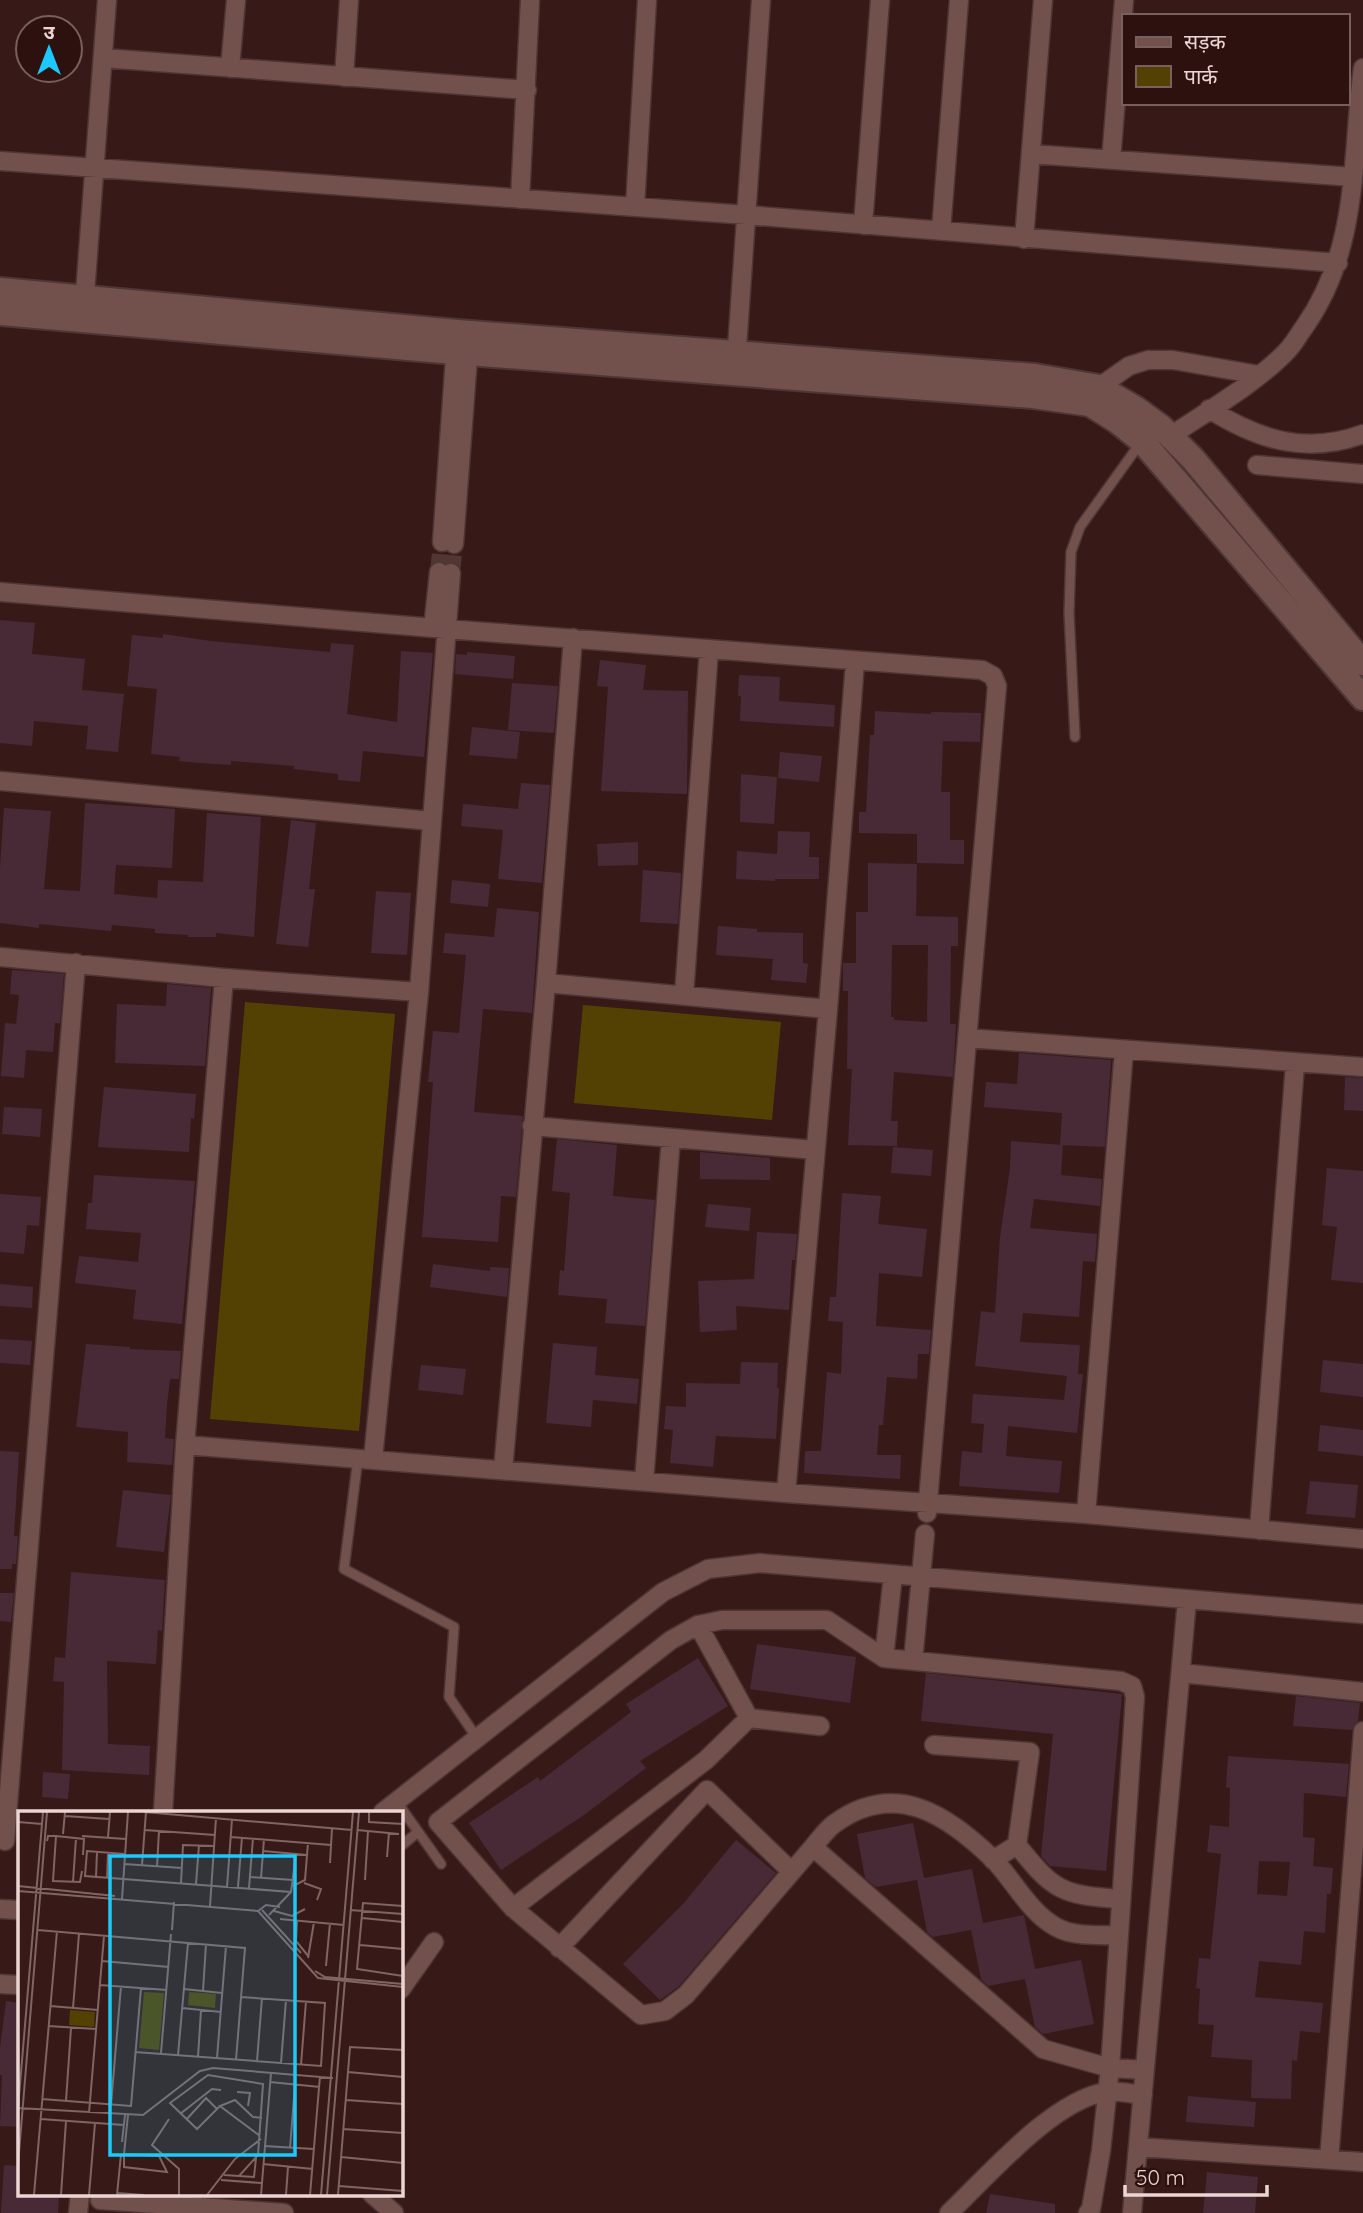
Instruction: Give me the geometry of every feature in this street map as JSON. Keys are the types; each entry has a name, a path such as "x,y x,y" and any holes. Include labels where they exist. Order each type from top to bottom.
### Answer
{"street":[{"path":"84,310 107,0"},
{"path":"230,68 236,0"},
{"path":"344,77 349,0"},
{"path":"520,199 530,0"},
{"path":"635,207 647,0"},
{"path":"736,362 761,0"},
{"path":"863,225 880,0"},
{"path":"941,232 959,0"},
{"path":"1024,239 1043,0"},
{"path":"1111,160 1122,25"},
{"path":"103,58 527,90"},
{"path":"1169,437 1259,375 1287,351 1314,313 1356,221 1353,177 1363,68"},
{"path":"1031,154 1353,177"},
{"path":"0,161 747,215 1338,263"},
{"path":"0,290 84,310"},
{"path":"0,313 84,310 736,362 1035,376 1135,408 1161,427 1193,459 1363,663"},
{"path":"448,543 462,342"},
{"path":"1095,396 1129,366 1148,360 1173,360 1259,375"},
{"path":"1095,396 1117,421 1142,441 1363,698"},
{"path":"1209,409 1240,428 1274,440 1308,444 1343,441 1363,434"},
{"path":"1258,465 1363,474"},
{"path":"366,1458 419,992 445,572"},
{"path":"0,592 982,670 993,676 997,686 928,1507"},
{"path":"503,1470 573,638"},
{"path":"684,995 709,649"},
{"path":"786,1493 855,662"},
{"path":"0,781 431,821"},
{"path":"0,957 224,978 419,992"},
{"path":"8,1842 76,963"},
{"path":"163,1811 185,1445 224,978"},
{"path":"546,983 828,1009"},
{"path":"967,1038 1363,1067"},
{"path":"1086,1514 1124,1050"},
{"path":"1259,1530 1295,1064"},
{"path":"532,1126 815,1150"},
{"path":"644,1481 671,1138"},
{"path":"185,1445 644,1481 928,1507 1086,1514 1363,1539"},
{"path":"913,1661 925,1534"},
{"path":"390,1807 663,1592 708,1569 760,1563 1363,1614"},
{"path":"884,1658 892,1574"},
{"path":"1132,2213 1187,1600"},
{"path":"1088,2213 1091,2209 1101,2151 1110,2068 1119,1935 1121,1899 1135,1697 1132,1686 1121,1681 884,1658 827,1620 722,1620 698,1625 671,1640 438,1822 513,1908 641,2015 665,2011 686,1995 834,1824 861,1810 886,1802 918,1805 945,1818 993,1860 1042,1917 1057,1928 1082,1934 1119,1935"},
{"path":"698,1625 749,1718"},
{"path":"1181,1673 1363,1692"},
{"path":"513,1908 696,1768 749,1718 820,1726"},
{"path":"1328,2160 1363,1731"},
{"path":"934,1745 1030,1752 1017,1845 1044,1878 1066,1892 1121,1899"},
{"path":"559,1948 707,1790 791,1871"},
{"path":"993,1860 1017,1845"},
{"path":"813,1847 1043,2049 1110,2068 1145,2070"},
{"path":"0,1909 18,1910"},
{"path":"402,1988 434,1942"},
{"path":"0,1984 18,1985"},
{"path":"949,2213 1050,2117 1088,2097 1107,2092 1143,2095"},
{"path":"1138,2147 1363,2162"},
{"path":"374,2196 394,2213"},
{"path":"100,2202 284,2213"}],"lane":[{"path":"1075,737 1069,613 1071,552 1080,527 1142,441"},
{"path":"366,1458 344,1569 454,1627 449,1697 477,1739"},
{"path":"402,1818 418,1832 441,1864"},
{"path":"402,1845 418,1832"}],"green space":[{"path":"245,1002 395,1014 359,1431 210,1419"},
{"path":"583,1005 781,1022 772,1120 574,1103"}],"building":[{"path":"0,620 35,623 32,654 85,659 82,690 124,694 118,752 86,749 88,726 34,721 32,746 0,743"},
{"path":"163,634 330,652 331,643 354,645 347,714 397,722 401,651 433,653 424,757 363,751 360,782 338,780 338,774 294,769 294,766 231,761 231,765 200,763 179,761 180,757 151,754 157,689 127,686 132,635 163,638"},
{"path":"467,652 515,656 513,679 455,674 456,654 467,655"},
{"path":"600,660 646,665 643,690 688,691 687,794 601,791 608,687 597,686"},
{"path":"739,675 780,677 779,701 835,705 834,727 740,721"},
{"path":"512,683 558,686 554,733 508,730"},
{"path":"875,711 981,713 980,742 943,741 941,792 950,792 950,840 964,840 964,864 917,863 917,834 859,833 859,812 866,812 870,735 874,735"},
{"path":"472,727 520,732 517,759 469,755"},
{"path":"780,752 822,756 819,782 778,778"},
{"path":"741,774 777,777 774,824 740,822"},
{"path":"521,783 550,785 542,883 498,879 503,830 461,826 463,804 518,809"},
{"path":"85,803 175,809 172,868 116,865 114,894 157,898 158,880 203,882 207,813 261,817 254,937 216,933 216,937 188,937 155,933 155,929 112,925 111,931 39,924 39,928 0,923 4,808 51,811 44,889 80,891"},
{"path":"291,820 316,823 309,889 315,889 308,947 276,944"},
{"path":"778,831 810,832 809,857 819,857 819,879 736,879 737,851 777,854"},
{"path":"638,842 638,865 598,866 597,844"},
{"path":"868,863 917,864 916,916 958,917 958,946 951,946 950,1024 956,1024 953,1077 894,1072 891,1121 898,1121 897,1146 848,1145 852,1069 847,1069 848,991 843,991 843,963 856,963 856,912 868,912","holes":["892,945 928,945 927,1022 894,1020 894,1017 891,1017"]},
{"path":"643,870 681,873 678,924 640,922"},
{"path":"452,880 490,884 488,907 450,903"},
{"path":"376,891 411,893 407,955 371,953"},
{"path":"497,908 539,912 532,1013 483,1009 474,1112 523,1116 516,1197 501,1196 498,1242 422,1237 433,1082 428,1082 433,1031 459,1033 466,955 443,953 445,933 494,937"},
{"path":"718,926 757,929 757,932 803,933 803,963 808,964 806,983 771,980 773,959 716,955"},
{"path":"12,970 64,974 60,1023 55,1023 53,1052 26,1050 24,1078 1,1076 5,1023 16,1024 19,995 10,994"},
{"path":"167,984 211,988 205,1066 115,1063 117,1004 166,1006"},
{"path":"1019,1053 1111,1060 1105,1147 1060,1145 1062,1113 984,1107 986,1082 1017,1084"},
{"path":"1345,1077 1363,1078 1363,1111 1344,1110"},
{"path":"104,1087 196,1094 189,1152 98,1147"},
{"path":"4,1107 42,1109 40,1137 2,1134"},
{"path":"557,1139 617,1145 613,1196 655,1200 645,1326 605,1323 607,1299 558,1295 560,1270 564,1271 570,1193 552,1191"},
{"path":"1011,1141 1063,1145 1061,1175 1102,1179 1100,1206 1034,1199 1030,1228 1097,1234 1095,1262 1083,1261 1079,1317 1023,1313 1020,1342 1080,1345 1078,1374 1083,1374 1077,1433 1008,1426 1006,1456 1062,1461 1059,1493 959,1486 962,1451 982,1453 984,1424 971,1423 973,1394 1064,1400 1067,1376 975,1366 981,1311 995,1313"},
{"path":"893,1147 933,1150 931,1176 891,1173"},
{"path":"700,1152 770,1158 770,1180 700,1179"},
{"path":"1327,1168 1363,1171 1363,1283 1331,1280 1337,1227 1322,1225"},
{"path":"94,1175 195,1181 182,1324 133,1319 136,1290 75,1283 79,1256 138,1262 141,1233 86,1229 88,1203 92,1203"},
{"path":"842,1193 881,1196 878,1224 927,1229 922,1277 879,1273 876,1326 931,1330 929,1354 918,1354 917,1379 887,1377 883,1425 879,1425 877,1455 901,1455 900,1479 804,1473 805,1451 821,1451 827,1372 841,1374 843,1322 828,1321 830,1297 836,1297"},
{"path":"0,1194 41,1197 39,1226 27,1225 24,1254 0,1252"},
{"path":"708,1204 751,1208 749,1231 705,1227"},
{"path":"757,1232 797,1234 795,1260 792,1260 789,1310 736,1306 737,1330 700,1332 698,1281 754,1279"},
{"path":"433,1264 490,1271 490,1267 509,1268 507,1297 430,1287"},
{"path":"0,1284 33,1287 32,1308 0,1306"},
{"path":"0,1339 32,1341 30,1365 0,1363"},
{"path":"553,1343 597,1347 595,1375 639,1379 637,1404 593,1400 591,1427 546,1423"},
{"path":"86,1344 181,1351 179,1379 170,1379 167,1405 165,1438 174,1439 172,1465 127,1462 128,1432 76,1427"},
{"path":"1323,1360 1363,1364 1363,1397 1320,1392"},
{"path":"741,1362 778,1363 776,1439 716,1436 713,1467 670,1463 673,1430 664,1429 666,1406 686,1407 686,1383 740,1384"},
{"path":"421,1365 466,1369 463,1395 418,1390"},
{"path":"1320,1425 1363,1430 1363,1456 1318,1451"},
{"path":"0,1451 19,1452 14,1536 18,1536 16,1564 12,1564 12,1569 0,1569"},
{"path":"1310,1481 1358,1485 1355,1518 1306,1514"},
{"path":"123,1490 171,1495 164,1552 116,1547"},
{"path":"71,1572 165,1580 162,1631 158,1630 156,1664 107,1661 108,1744 150,1746 149,1775 62,1770 64,1682 53,1681 55,1657 65,1658"},
{"path":"0,1593 14,1593 11,1622 0,1621"},
{"path":"757,1644 856,1657 850,1703 750,1689"},
{"path":"698,1658 728,1706 640,1761 646,1768 584,1815 501,1870 469,1823 538,1777 540,1781 631,1712 626,1704"},
{"path":"926,1673 1122,1694 1106,1871 1050,1866 1041,1856 1053,1734 921,1721"},
{"path":"1296,1696 1360,1703 1358,1721 1352,1730 1293,1726"},
{"path":"1228,1756 1349,1764 1346,1797 1304,1793 1303,1837 1315,1838 1313,1866 1333,1868 1331,1894 1327,1894 1325,1933 1304,1931 1301,1965 1259,1961 1255,1997 1323,2003 1320,2033 1300,2031 1297,2061 1292,2060 1291,2099 1251,2098 1252,2060 1211,2057 1214,2025 1198,2024 1200,1989 1196,1988 1199,1958 1210,1959 1221,1854 1207,1852 1210,1825 1229,1827 1230,1788 1226,1787","holes":["1259,1861 1290,1862 1287,1896 1257,1894"]},
{"path":"43,1772 70,1774 68,1799 42,1797"},
{"path":"913,1823 924,1878 972,1869 983,1923 1024,1915 1035,1969 1081,1960 1094,2024 1043,2034 1035,2027 1025,1979 988,1986 981,1979 971,1930 933,1937 927,1932 917,1880 876,1887 865,1878 857,1834"},
{"path":"736,1840 776,1873 678,1987 660,2000 623,1964 683,1904"},
{"path":"6,2001 18,2003 18,2127 0,2126 0,2048"},
{"path":"1188,2096 1256,2102 1254,2127 1186,2122"},
{"path":"4,2165 18,2166 18,2196 59,2196 58,2213 1,2213"},
{"path":"1207,2172 1258,2177 1255,2213 1203,2213"},
{"path":"990,2194 1055,2204 1055,2213 986,2213"}],"tunnel":[{"path":"439,572 442,542"},
{"path":"451,573 454,544"}]}
